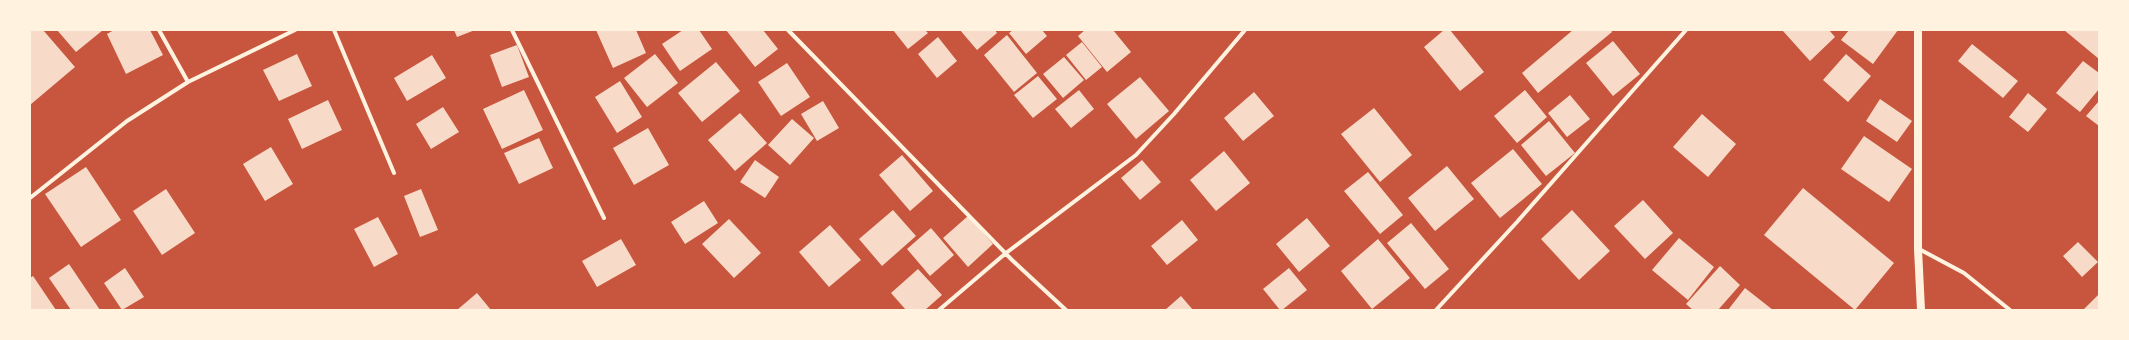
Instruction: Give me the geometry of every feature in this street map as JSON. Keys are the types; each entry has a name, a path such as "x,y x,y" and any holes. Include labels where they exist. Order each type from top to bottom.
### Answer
{"main road":[{"path":"1918,30 1918,249 1921,310"}],"street":[{"path":"159,30 188,82"},
{"path":"30,198 127,121 188,82 295,30"},
{"path":"334,30 394,173"},
{"path":"512,30 604,218"},
{"path":"788,30 1012,260 1066,310"},
{"path":"939,310 1006,253 1136,155 1174,114 1245,30"},
{"path":"1436,310 1522,216 1686,30"},
{"path":"1918,249 1964,273 2010,310"}],"building":[{"path":"32,30 43,30 75,67 30,105 30,32"},
{"path":"57,30 103,30 76,52"},
{"path":"114,30 150,30 163,55 126,74 107,34"},
{"path":"454,30 475,30 457,37"},
{"path":"596,30 636,30 646,53 613,68"},
{"path":"683,30 699,30 712,49 680,71 662,44"},
{"path":"726,30 763,30 778,49 755,67"},
{"path":"893,30 925,30 928,33 908,49"},
{"path":"960,30 995,30 997,33 977,50"},
{"path":"1013,30 1042,30 1047,36 1026,54 1009,33"},
{"path":"1085,30 1113,30 1131,52 1107,72 1078,36"},
{"path":"1444,30 1450,30 1484,72 1460,91 1424,47"},
{"path":"1573,30 1611,30 1612,32 1538,93 1522,73"},
{"path":"1829,30 1835,37 1810,61 1783,31"},
{"path":"1849,30 1898,30 1873,64 1841,40"},
{"path":"2064,30 2099,30 2099,59"},
{"path":"1007,35 1037,73 1014,92 984,55"},
{"path":"938,37 957,61 937,78 918,54"},
{"path":"1613,41 1640,74 1613,96 1586,63"},
{"path":"1082,42 1102,67 1086,80 1066,55"},
{"path":"1972,44 2018,81 2003,98 1958,61"},
{"path":"517,45 529,77 502,87 490,55"},
{"path":"297,54 312,86 279,101 263,70"},
{"path":"655,54 678,83 647,107 624,78"},
{"path":"1846,54 1871,76 1848,102 1823,80"},
{"path":"432,55 446,78 407,101 394,78"},
{"path":"1064,57 1084,80 1063,98 1043,74"},
{"path":"2083,61 2099,73 2099,89 2080,112 2056,93"},
{"path":"716,62 740,91 702,122 678,93"},
{"path":"787,63 810,97 781,116 758,82"},
{"path":"1038,76 1057,99 1033,118 1014,95"},
{"path":"1140,77 1169,111 1136,139 1107,104"},
{"path":"620,81 642,117 617,133 595,97"},
{"path":"524,90 543,130 502,149 483,109"},
{"path":"1079,90 1094,109 1071,128 1055,109"},
{"path":"1525,90 1547,117 1517,143 1494,116"},
{"path":"1254,92 1274,116 1243,141 1224,118"},
{"path":"2028,93 2047,109 2028,132 2009,117"},
{"path":"1570,95 1590,119 1567,137 1548,113"},
{"path":"1880,99 1912,121 1897,142 1866,121"},
{"path":"328,100 342,130 302,149 288,119"},
{"path":"823,101 839,128 817,141 801,114"},
{"path":"2099,101 2099,126 2086,116"},
{"path":"443,107 459,132 431,149 416,124"},
{"path":"1374,108 1412,155 1380,182 1341,134"},
{"path":"740,113 767,143 735,171 708,140"},
{"path":"1702,114 1736,144 1708,177 1673,147"},
{"path":"792,119 814,138 790,165 768,145"},
{"path":"1549,121 1575,153 1546,176 1521,145"},
{"path":"648,128 669,165 634,185 613,148"},
{"path":"1864,136 1912,169 1889,202 1841,169"},
{"path":"539,138 553,168 519,184 504,153"},
{"path":"271,147 293,184 265,201 243,164"},
{"path":"1513,149 1542,184 1500,218 1471,183"},
{"path":"1224,151 1250,183 1216,211 1190,180"},
{"path":"902,155 933,191 910,211 879,175"},
{"path":"755,160 779,177 765,198 740,182"},
{"path":"1142,160 1161,182 1140,200 1121,178"},
{"path":"1447,166 1474,199 1435,231 1408,198"},
{"path":"86,167 121,220 81,247 45,194"},
{"path":"1368,172 1403,215 1380,234 1344,191"},
{"path":"1803,188 1894,263 1855,310 1764,235"},
{"path":"166,189 195,233 162,255 133,211"},
{"path":"421,189 438,230 420,237 404,196"},
{"path":"1643,200 1673,233 1645,259 1614,226"},
{"path":"704,201 718,223 685,244 671,222"},
{"path":"893,210 916,236 882,266 859,239"},
{"path":"1572,210 1610,251 1579,280 1541,239"},
{"path":"968,216 993,244 968,267 943,238"},
{"path":"378,217 398,254 374,267 354,229"},
{"path":"1307,218 1330,246 1299,272 1276,244"},
{"path":"729,219 761,253 734,278 702,244"},
{"path":"1182,220 1198,240 1167,265 1151,246"},
{"path":"1411,223 1449,269 1425,289 1387,243"},
{"path":"830,225 861,260 829,287 799,252"},
{"path":"931,228 954,255 930,276 907,249"},
{"path":"1679,238 1714,267 1688,300 1652,270"},
{"path":"621,239 636,265 597,287 582,261"},
{"path":"1378,239 1410,278 1372,309 1341,271"},
{"path":"2078,242 2098,262 2082,277 2063,256"},
{"path":"69,264 100,310 71,310 49,278"},
{"path":"1720,266 1740,285 1718,310 1693,310 1686,304"},
{"path":"125,268 144,297 122,310 104,283"},
{"path":"1289,268 1307,290 1280,310 1263,289"},
{"path":"918,269 942,295 925,310 906,310 891,293"},
{"path":"33,276 56,310 30,310 30,278"},
{"path":"1745,288 1773,310 1728,310"},
{"path":"477,293 491,310 457,310"},
{"path":"2099,294 2099,310 2084,309"},
{"path":"1181,296 1193,310 1165,310"}]}
